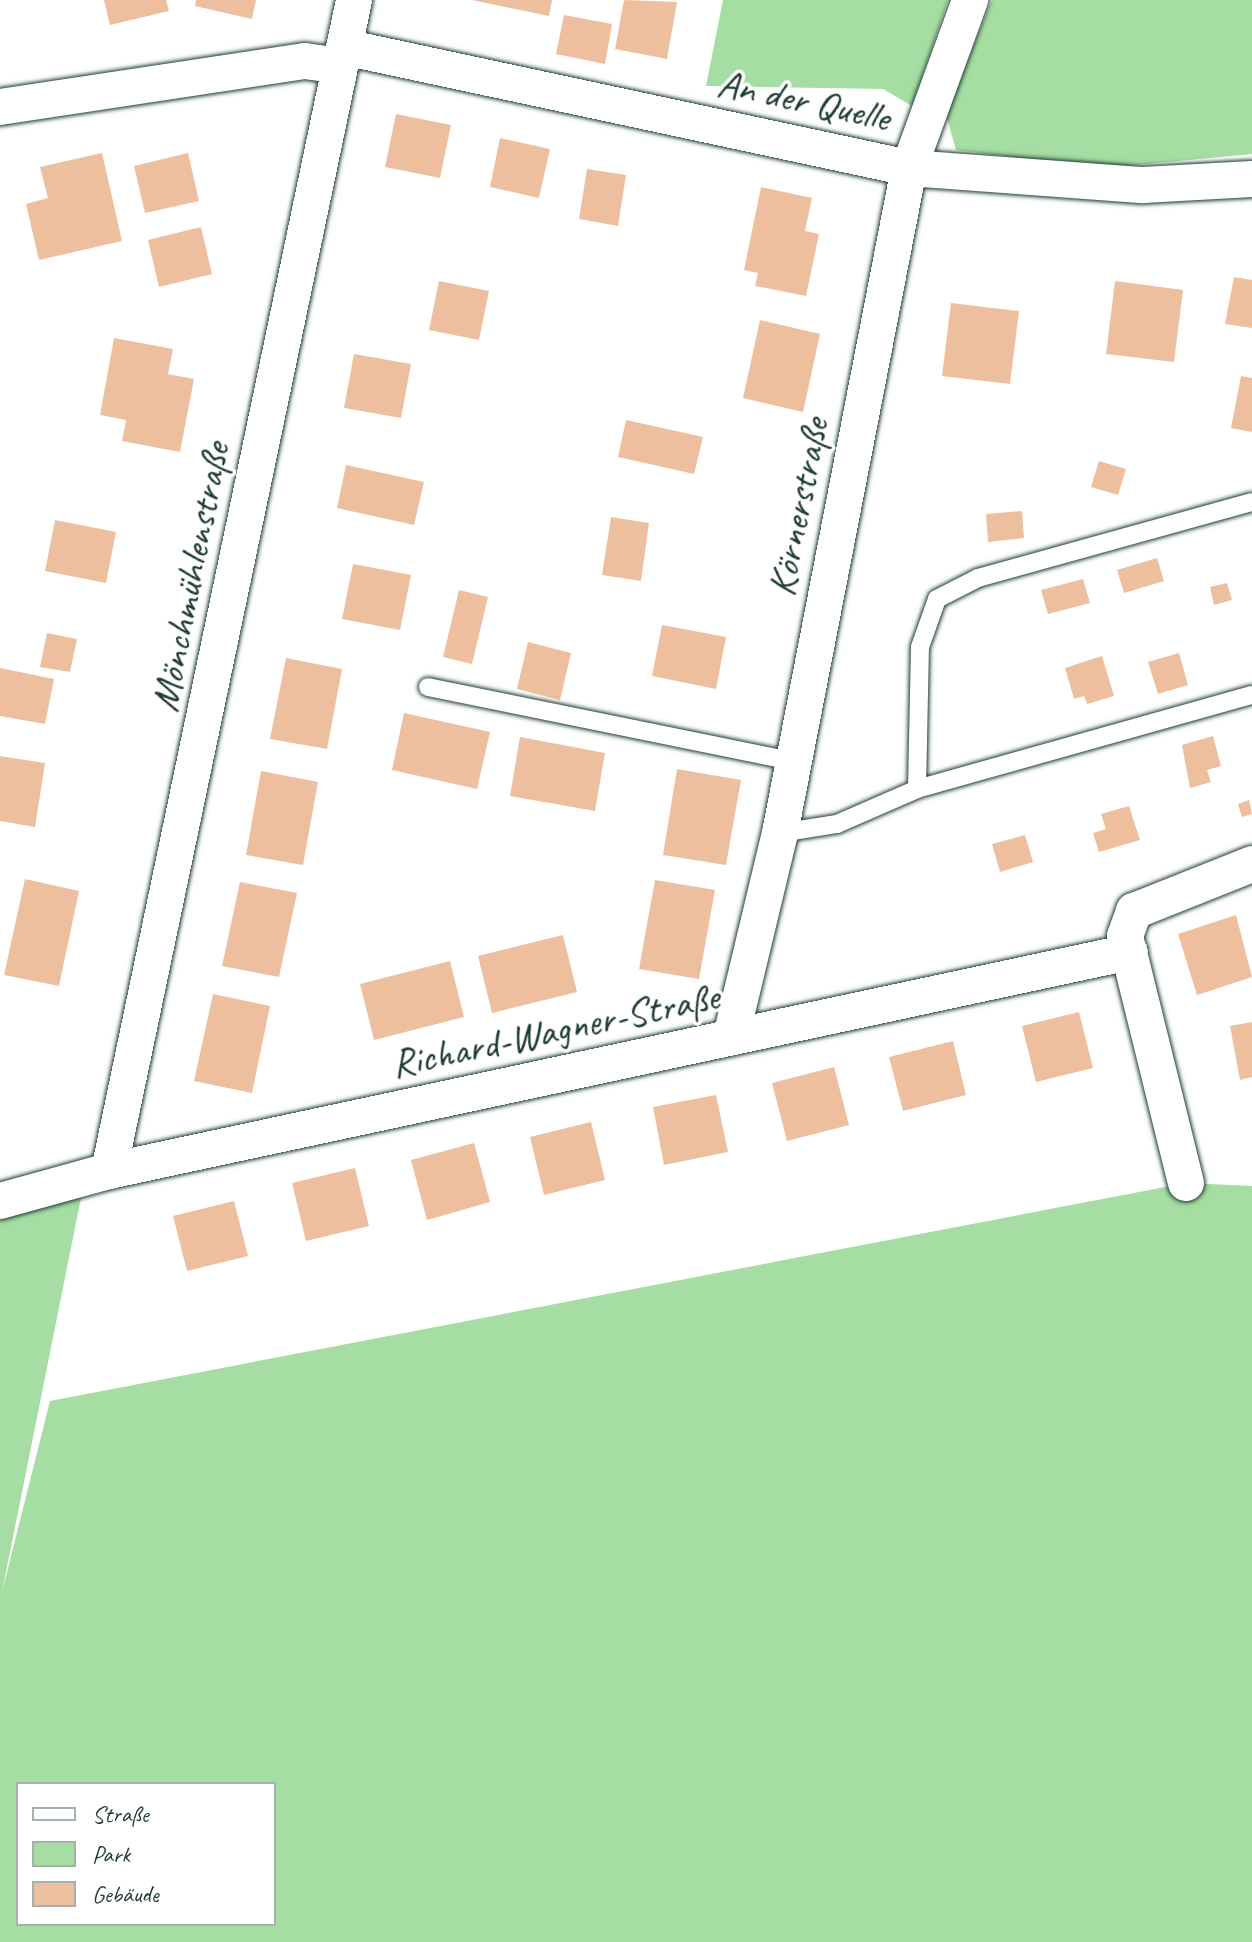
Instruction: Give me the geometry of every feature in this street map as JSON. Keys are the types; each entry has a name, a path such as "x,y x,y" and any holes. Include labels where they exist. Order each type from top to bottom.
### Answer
{"street":[{"name":"Mönchmühlenstraße","path":"109,1171 354,0"},
{"name":"Körnerstraße","path":"731,1037 780,833 909,168 970,0"},
{"name":"An der Quelle","path":"0,107 342,56 909,168 1143,185 1252,179"},
{"path":"1186,1183 1125,936 1134,911 1252,864"},
{"name":"Richard-Wagner-Straße","path":"0,1201 109,1171 1130,952"}],"lane":[{"path":"917,789 920,647 937,599 978,578 1252,502"},
{"path":"428,687 793,761"},
{"path":"780,833 837,824 917,789 1252,695"}],"green space":[{"path":"723,0 948,0 912,106 883,89 706,86"},
{"path":"992,0 1252,0 1252,154 1105,168 956,150 946,115"},
{"path":"1186,1183 1252,1186 1252,1942 0,1942 0,1201 83,1188 2,1592 50,1401"}],"building":[{"path":"104,0 166,0 169,11 110,25"},
{"path":"196,0 256,0 252,19 195,6"},
{"path":"472,0 552,0 549,16"},
{"path":"624,0 677,2 667,59 615,49"},
{"path":"564,15 612,24 605,64 556,54"},
{"path":"396,114 451,125 440,178 385,167"},
{"path":"500,138 550,149 539,198 490,187"},
{"path":"102,153 122,241 39,260 26,204 48,198 40,167"},
{"path":"188,153 199,201 145,213 134,166"},
{"path":"587,169 626,175 618,226 579,219"},
{"path":"761,187 812,198 805,231 819,234 806,296 755,286 758,273 744,270"},
{"path":"201,227 212,274 159,287 148,240"},
{"path":"1234,277 1252,280 1252,328 1225,324"},
{"path":"439,281 489,291 479,340 429,330"},
{"path":"1115,281 1183,290 1174,362 1106,354"},
{"path":"951,303 1019,311 1010,384 942,376"},
{"path":"760,320 820,334 803,412 743,398"},
{"path":"114,338 173,349 168,374 194,379 180,452 122,441 126,420 100,415"},
{"path":"354,354 411,364 401,418 344,408"},
{"path":"1241,376 1252,378 1252,432 1231,428"},
{"path":"626,420 703,437 694,474 618,457"},
{"path":"1099,461 1126,469 1118,495 1091,487"},
{"path":"346,465 424,482 414,525 337,508"},
{"path":"1022,511 1024,538 988,542 986,514"},
{"path":"611,517 649,523 641,581 602,575"},
{"path":"55,520 116,532 106,583 45,571"},
{"path":"1157,558 1164,581 1124,593 1117,570"},
{"path":"353,564 411,575 400,630 342,619"},
{"path":"1083,579 1090,603 1048,614 1041,590"},
{"path":"1227,583 1232,600 1214,605 1210,587"},
{"path":"459,590 488,597 472,664 443,657"},
{"path":"662,625 726,637 716,689 652,676"},
{"path":"47,633 77,639 70,672 40,667"},
{"path":"528,642 571,653 560,700 517,689"},
{"path":"1179,653 1188,685 1158,694 1148,662"},
{"path":"1102,656 1114,696 1087,704 1084,696 1074,699 1065,668"},
{"path":"286,658 342,669 327,749 270,739"},
{"path":"0,668 54,679 45,724 0,716"},
{"path":"404,713 490,732 477,789 392,770"},
{"path":"1213,736 1221,766 1207,770 1211,782 1190,788 1182,745"},
{"path":"520,737 605,753 595,811 510,796"},
{"path":"0,756 45,763 35,827 0,821"},
{"path":"677,769 741,780 726,865 663,855"},
{"path":"261,771 318,782 303,865 246,855"},
{"path":"1249,800 1252,814 1242,817 1238,804"},
{"path":"1129,806 1140,840 1099,852 1093,833 1106,829 1101,814"},
{"path":"1025,835 1033,862 1000,872 992,844"},
{"path":"25,879 79,891 59,986 4,975"},
{"path":"655,880 715,890 699,979 639,969"},
{"path":"240,882 297,893 279,977 222,966"},
{"path":"1236,915 1252,977 1197,995 1178,934"},
{"path":"563,935 577,992 492,1013 478,956"},
{"path":"450,961 464,1017 374,1040 360,984"},
{"path":"213,994 270,1006 252,1093 194,1081"},
{"path":"1079,1012 1093,1068 1036,1082 1022,1026"},
{"path":"1252,1022 1252,1077 1240,1080 1230,1026"},
{"path":"953,1041 966,1095 903,1111 889,1057"},
{"path":"834,1067 849,1125 787,1141 772,1083"},
{"path":"716,1095 728,1152 664,1165 653,1107"},
{"path":"591,1122 605,1180 544,1195 530,1137"},
{"path":"474,1143 490,1202 427,1220 411,1160"},
{"path":"355,1168 369,1226 306,1241 292,1183"},
{"path":"234,1201 248,1256 187,1271 173,1216"}]}
